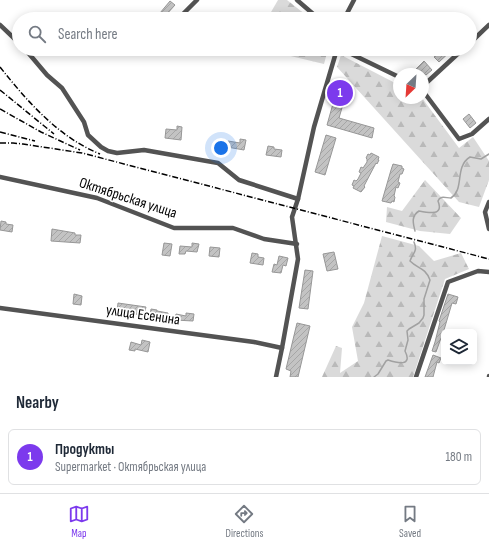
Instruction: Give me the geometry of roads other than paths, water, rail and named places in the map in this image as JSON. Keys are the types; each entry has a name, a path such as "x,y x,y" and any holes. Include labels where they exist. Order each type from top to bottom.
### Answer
{"street":[{"path":"185,12 197,0"},
{"path":"297,0 311,12"},
{"path":"348,12 354,0"},
{"path":"0,25 12,36"},
{"path":"477,36 489,25"},
{"path":"31,56 47,75 62,88 84,122 88,134 101,147 108,151 116,153 144,150 218,163 239,180 298,199"},
{"path":"276,377 298,259 292,217 298,199 314,128 334,56"},
{"path":"356,56 393,74"},
{"path":"429,80 455,56"},
{"path":"429,99 459,139 472,134 489,120"},
{"name":"Октябрьская улица","path":"0,177 97,198 174,228 233,228 264,239 297,244"},
{"path":"489,202 485,212 489,228"},
{"path":"416,377 448,282 478,272 489,272"},
{"name":"улица Есенина","path":"0,308 247,341 282,348"}],"waterway":[{"path":"415,231 413,220 416,213 419,211 431,213 437,211 439,209 438,201 440,198 451,198 455,194 458,189 462,166 465,161 470,157 481,159 489,154"},
{"path":"374,377 388,360 399,363 406,362 407,356 405,351 408,340 407,331 419,323 424,315 424,299 430,280 424,270 410,261 415,250 414,242"}],"railway":[{"path":"0,67 21,93 44,117 70,138 100,154"},
{"path":"0,90 54,134"},
{"path":"0,109 41,132 80,150"},
{"path":"0,132 35,141"},
{"path":"0,143 23,144 82,153 489,259"}],"place":[{"name":"Продукты","path":"340,93"}]}
